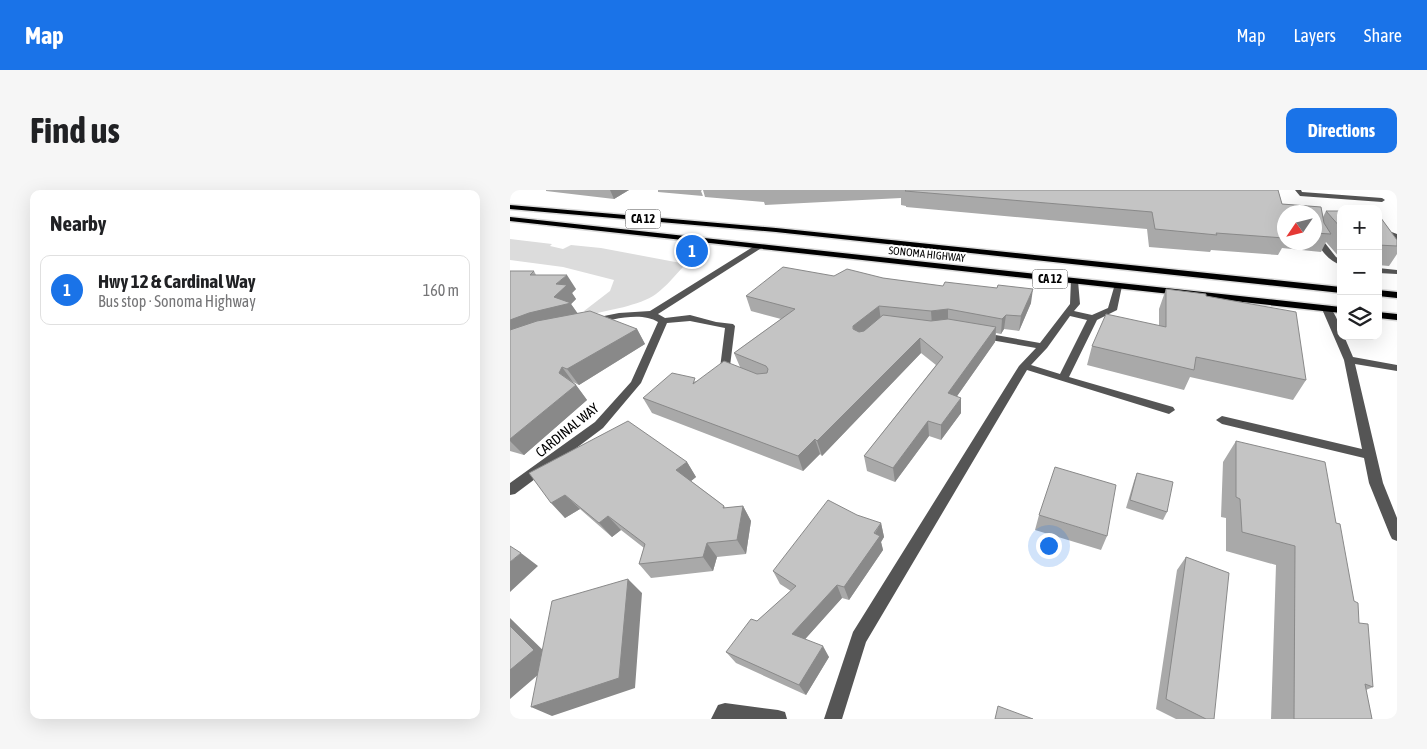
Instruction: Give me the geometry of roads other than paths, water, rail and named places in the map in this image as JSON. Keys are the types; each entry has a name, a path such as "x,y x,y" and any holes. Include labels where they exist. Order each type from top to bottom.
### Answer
{"main road":[{"name":"SONOMA HIGHWAY","path":"510,207 776,230 1337,290"},
{"name":"SONOMA HIGHWAY","path":"510,220 1337,310"},
{"path":"759,247 776,230"},
{"path":"1382,294 1397,295"},
{"path":"1382,315 1397,317"}],"street":[{"path":"1298,190 1300,194 1382,200"},
{"path":"1382,230 1397,238"},
{"path":"1322,238 1333,259 1337,261"},
{"path":"582,323 619,316 652,314 759,247"},
{"path":"1382,270 1397,272"},
{"path":"833,719 859,638 1024,366 1043,346 1075,304 1074,281"},
{"path":"1068,313 1093,318 1112,310 1118,286"},
{"path":"1327,309 1348,360 1376,483 1397,535"},
{"path":"652,314 663,321 690,318 716,326 730,326 724,368 741,374"},
{"path":"1062,379 1093,318"},
{"name":"CARDINAL WAY","path":"510,490 606,418 636,383 663,321"},
{"path":"970,333 1043,346"},
{"path":"1348,360 1397,368"},
{"path":"1024,366 1169,410"},
{"path":"1222,420 1370,455"},
{"path":"720,719 725,712 778,719"}],"place":[{"name":"Hwy 12 & Cardinal Way","path":"692,251"}]}
